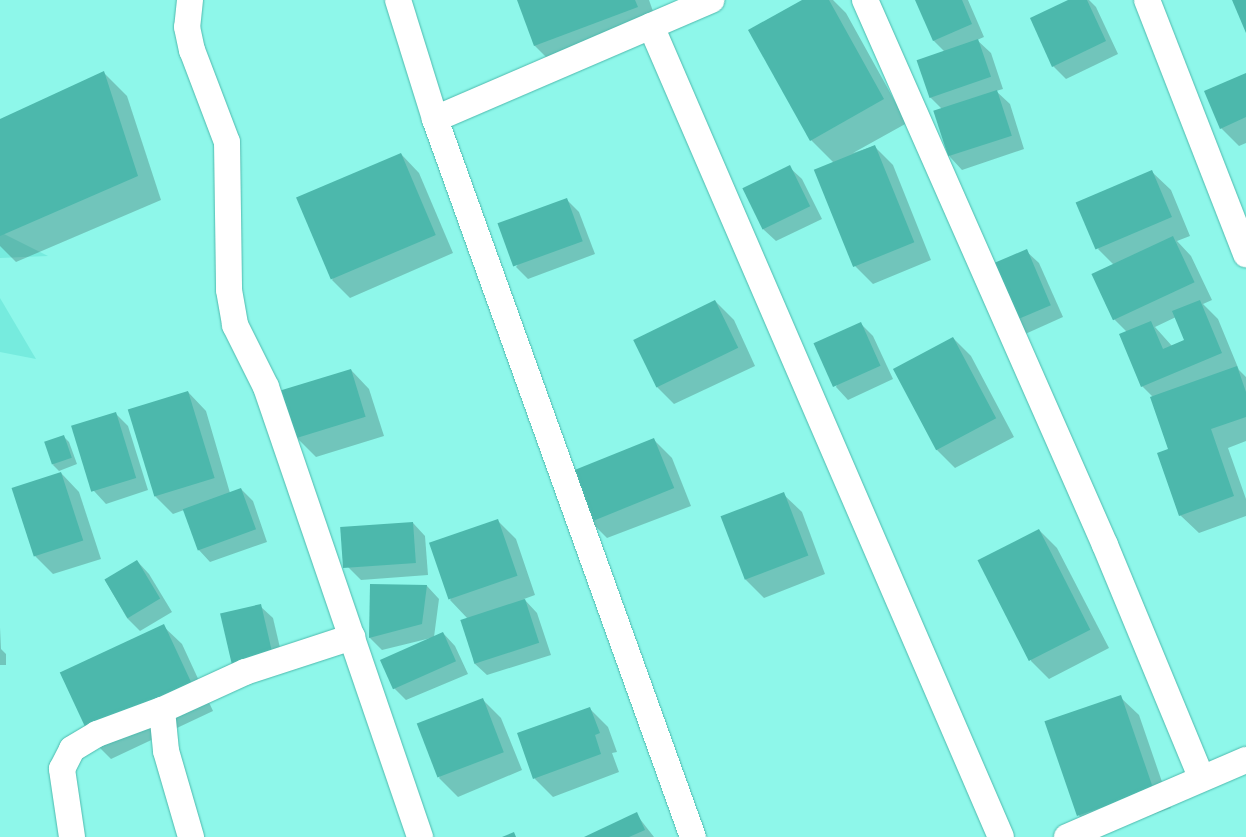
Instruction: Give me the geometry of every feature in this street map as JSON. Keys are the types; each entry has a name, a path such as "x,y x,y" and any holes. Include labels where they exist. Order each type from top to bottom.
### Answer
{"street":[{"path":"190,0 187,26 192,50 227,142 229,290 235,325 266,387 420,837"},
{"path":"398,0 435,119 693,837"},
{"path":"435,119 711,0"},
{"path":"865,0 1105,545 1201,777"},
{"path":"1147,0 1246,254"},
{"path":"650,26 1001,837"},
{"path":"72,837 62,769 72,749 97,734 162,710 245,672 352,637"},
{"path":"162,710 166,751 191,837"},
{"path":"1067,837 1201,777 1246,760"}],"shaded area":[{"path":"0,232 48,256 0,258"},
{"path":"0,298 36,359 0,352"}],"building":[{"path":"517,0 635,0 638,7 534,46"},
{"path":"802,0 829,0 884,99 810,141 748,30"},
{"path":"915,0 962,0 972,24 933,41"},
{"path":"1068,0 1087,0 1106,41 1052,67 1030,18"},
{"path":"1232,0 1246,0 1246,33"},
{"path":"978,39 991,77 930,98 917,60"},
{"path":"104,71 138,176 0,236 0,119"},
{"path":"1246,73 1246,117 1220,129 1204,91"},
{"path":"997,90 1012,136 948,156 933,111"},
{"path":"875,145 914,242 853,267 814,170"},
{"path":"401,153 436,235 331,279 296,198"},
{"path":"790,165 810,206 763,230 742,188"},
{"path":"1152,170 1172,217 1096,249 1076,202"},
{"path":"567,198 583,241 513,267 497,223"},
{"path":"1173,236 1195,282 1113,320 1091,274"},
{"path":"1027,249 1051,305 1008,323 985,267"},
{"path":"715,300 738,348 656,388 633,340"},
{"path":"1200,300 1222,353 1141,387 1119,334 1151,321 1163,349 1184,340 1172,311"},
{"path":"861,322 881,366 833,387 813,343"},
{"path":"953,337 996,418 936,450 893,369"},
{"path":"1237,366 1246,392 1246,417 1211,429 1234,496 1179,516 1157,453 1168,449 1150,397"},
{"path":"351,369 366,417 296,438 281,390"},
{"path":"188,391 215,478 154,496 128,409"},
{"path":"116,412 136,478 91,492 71,426"},
{"path":"64,435 72,458 52,465 44,442"},
{"path":"654,438 674,488 590,522 570,472"},
{"path":"61,472 83,540 34,557 12,488"},
{"path":"241,488 256,529 198,551 183,509"},
{"path":"784,492 808,555 745,580 721,516"},
{"path":"498,519 518,576 449,599 429,543"},
{"path":"413,522 416,563 343,568 340,527"},
{"path":"1039,529 1090,630 1029,661 978,560"},
{"path":"137,560 160,599 128,618 104,580"},
{"path":"370,584 427,585 422,624 369,638"},
{"path":"525,599 539,643 475,664 460,620"},
{"path":"261,604 273,656 232,665 220,613"},
{"path":"164,624 196,692 91,741 60,673"},
{"path":"443,632 456,661 393,689 380,660"},
{"path":"1121,695 1154,790 1077,816 1044,721"},
{"path":"483,698 504,752 438,778 417,723"},
{"path":"590,707 600,733 595,735 601,754 533,779 517,733"},
{"path":"637,812 645,830 629,837 584,837"},
{"path":"514,832 516,837 502,837"}]}
